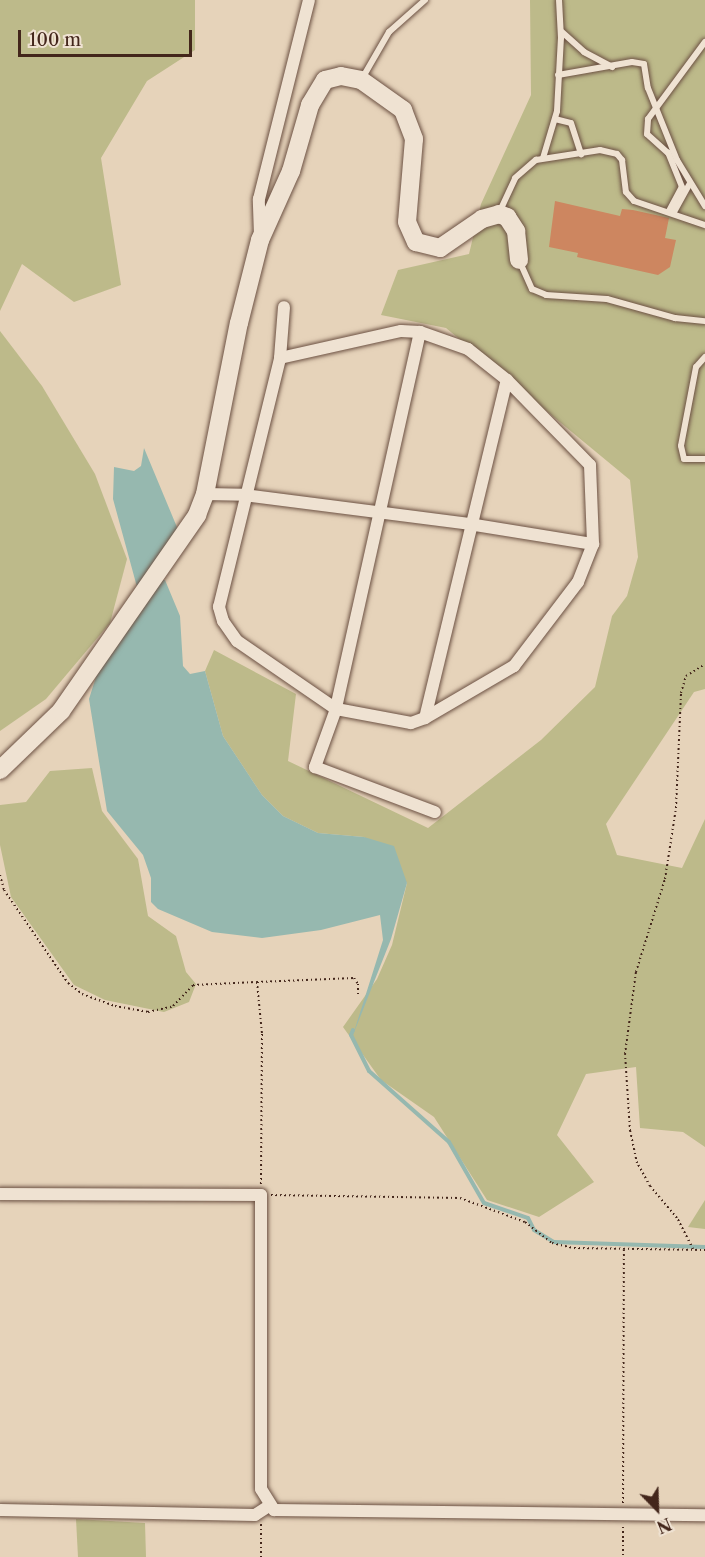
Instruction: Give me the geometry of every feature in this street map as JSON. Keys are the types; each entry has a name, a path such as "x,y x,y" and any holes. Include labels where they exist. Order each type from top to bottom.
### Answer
{"street":[{"path":"260,240 259,199 309,0"},
{"path":"0,770 62,711 196,515 205,494 239,323 260,240 291,171 319,87 341,76 361,80 395,101 412,129 407,222 416,242 440,248 482,219 499,214 507,217 516,231 519,260"},
{"path":"280,358 401,331 420,332 468,349 507,380 590,465 593,544 578,582 514,666 425,718 411,723 336,709 237,640 223,621 219,607 244,495 280,358 284,307"},
{"path":"420,332 377,513 336,709 315,767 435,812"},
{"path":"425,718 469,524 507,380"},
{"path":"205,494 244,495 469,524 593,544"},
{"path":"0,1194 261,1195 261,1490 268,1506 281,1513 705,1515"},
{"path":"0,1510 255,1515 268,1506"}],"lane":[{"path":"361,80 389,32 425,0"},
{"path":"543,158 555,119 561,31 559,0"},
{"path":"561,31 572,44 612,66"},
{"path":"671,211 682,187 668,153 647,134 648,119 705,42"},
{"path":"558,75 632,62 644,64 656,108 690,183 705,206"},
{"path":"555,119 571,123 581,154"},
{"path":"499,214 515,178 543,158 600,150 617,154 625,170 628,197 671,211 683,220 705,225"},
{"path":"671,211 690,183"},
{"path":"519,260 532,289 546,296 608,299 675,318 705,321"},
{"path":"705,357 696,367 681,446 684,459 705,459"}],"path":[{"path":"693,1249 677,1218 650,1186 637,1163 630,1131 625,1054 636,972 665,879 676,808 681,693 686,676 705,664"},
{"path":"0,874 4,890 22,917 68,982 82,994 148,1012 173,1006 193,984 354,978 358,984 358,997"},
{"path":"257,981 262,1034 261,1195 460,1198 525,1222 538,1237 574,1248 705,1250"},
{"path":"623,1557 624,1247"},
{"path":"261,1557 261,1520 268,1506"}],"shaded area":[{"path":"0,0 195,0 195,50 147,81 101,158 121,285 74,302 22,264 0,311"},
{"path":"530,0 705,0 705,689 694,692 606,824 617,855 682,868 705,819 705,1147 683,1132 640,1128 636,1067 586,1074 557,1135 594,1182 539,1217 487,1200 434,1117 381,1080 343,1027 377,979 392,945 407,883 364,837 318,833 283,816 262,795 223,736 205,671 214,650 296,694 288,761 428,828 541,740 595,687 612,616 627,596 638,557 630,480 446,328 381,315 398,270 469,254 481,204 531,95"},
{"path":"0,331 42,386 95,474 127,559 110,623 46,699 0,731"},
{"path":"92,768 102,811 138,859 148,916 176,936 186,972 196,984 189,1002 164,1012 105,1000 74,985 11,897 0,845 0,805 26,802 50,771"},
{"path":"705,1200 705,1229 688,1227"},
{"path":"76,1519 145,1523 146,1557 78,1557"}],"water":[{"path":"144,448 179,532 137,587 113,499 114,467 134,471 141,466"},
{"path":"158,580 165,580 180,616 183,666 190,674 205,671 223,736 262,795 283,816 318,833 364,837 394,846 407,883 391,939 353,1035 383,940 380,915 321,930 262,938 212,932 158,909 151,902 151,878 143,855 107,811 89,699 102,658"}],"building":[{"path":"555,201 620,216 622,209 669,218 665,238 676,240 670,267 658,275 577,257 578,253 549,247"}],"waterway":[{"path":"353,1030 351,1035 369,1071 449,1142 484,1203 528,1218 534,1230 554,1242 705,1247"}]}
